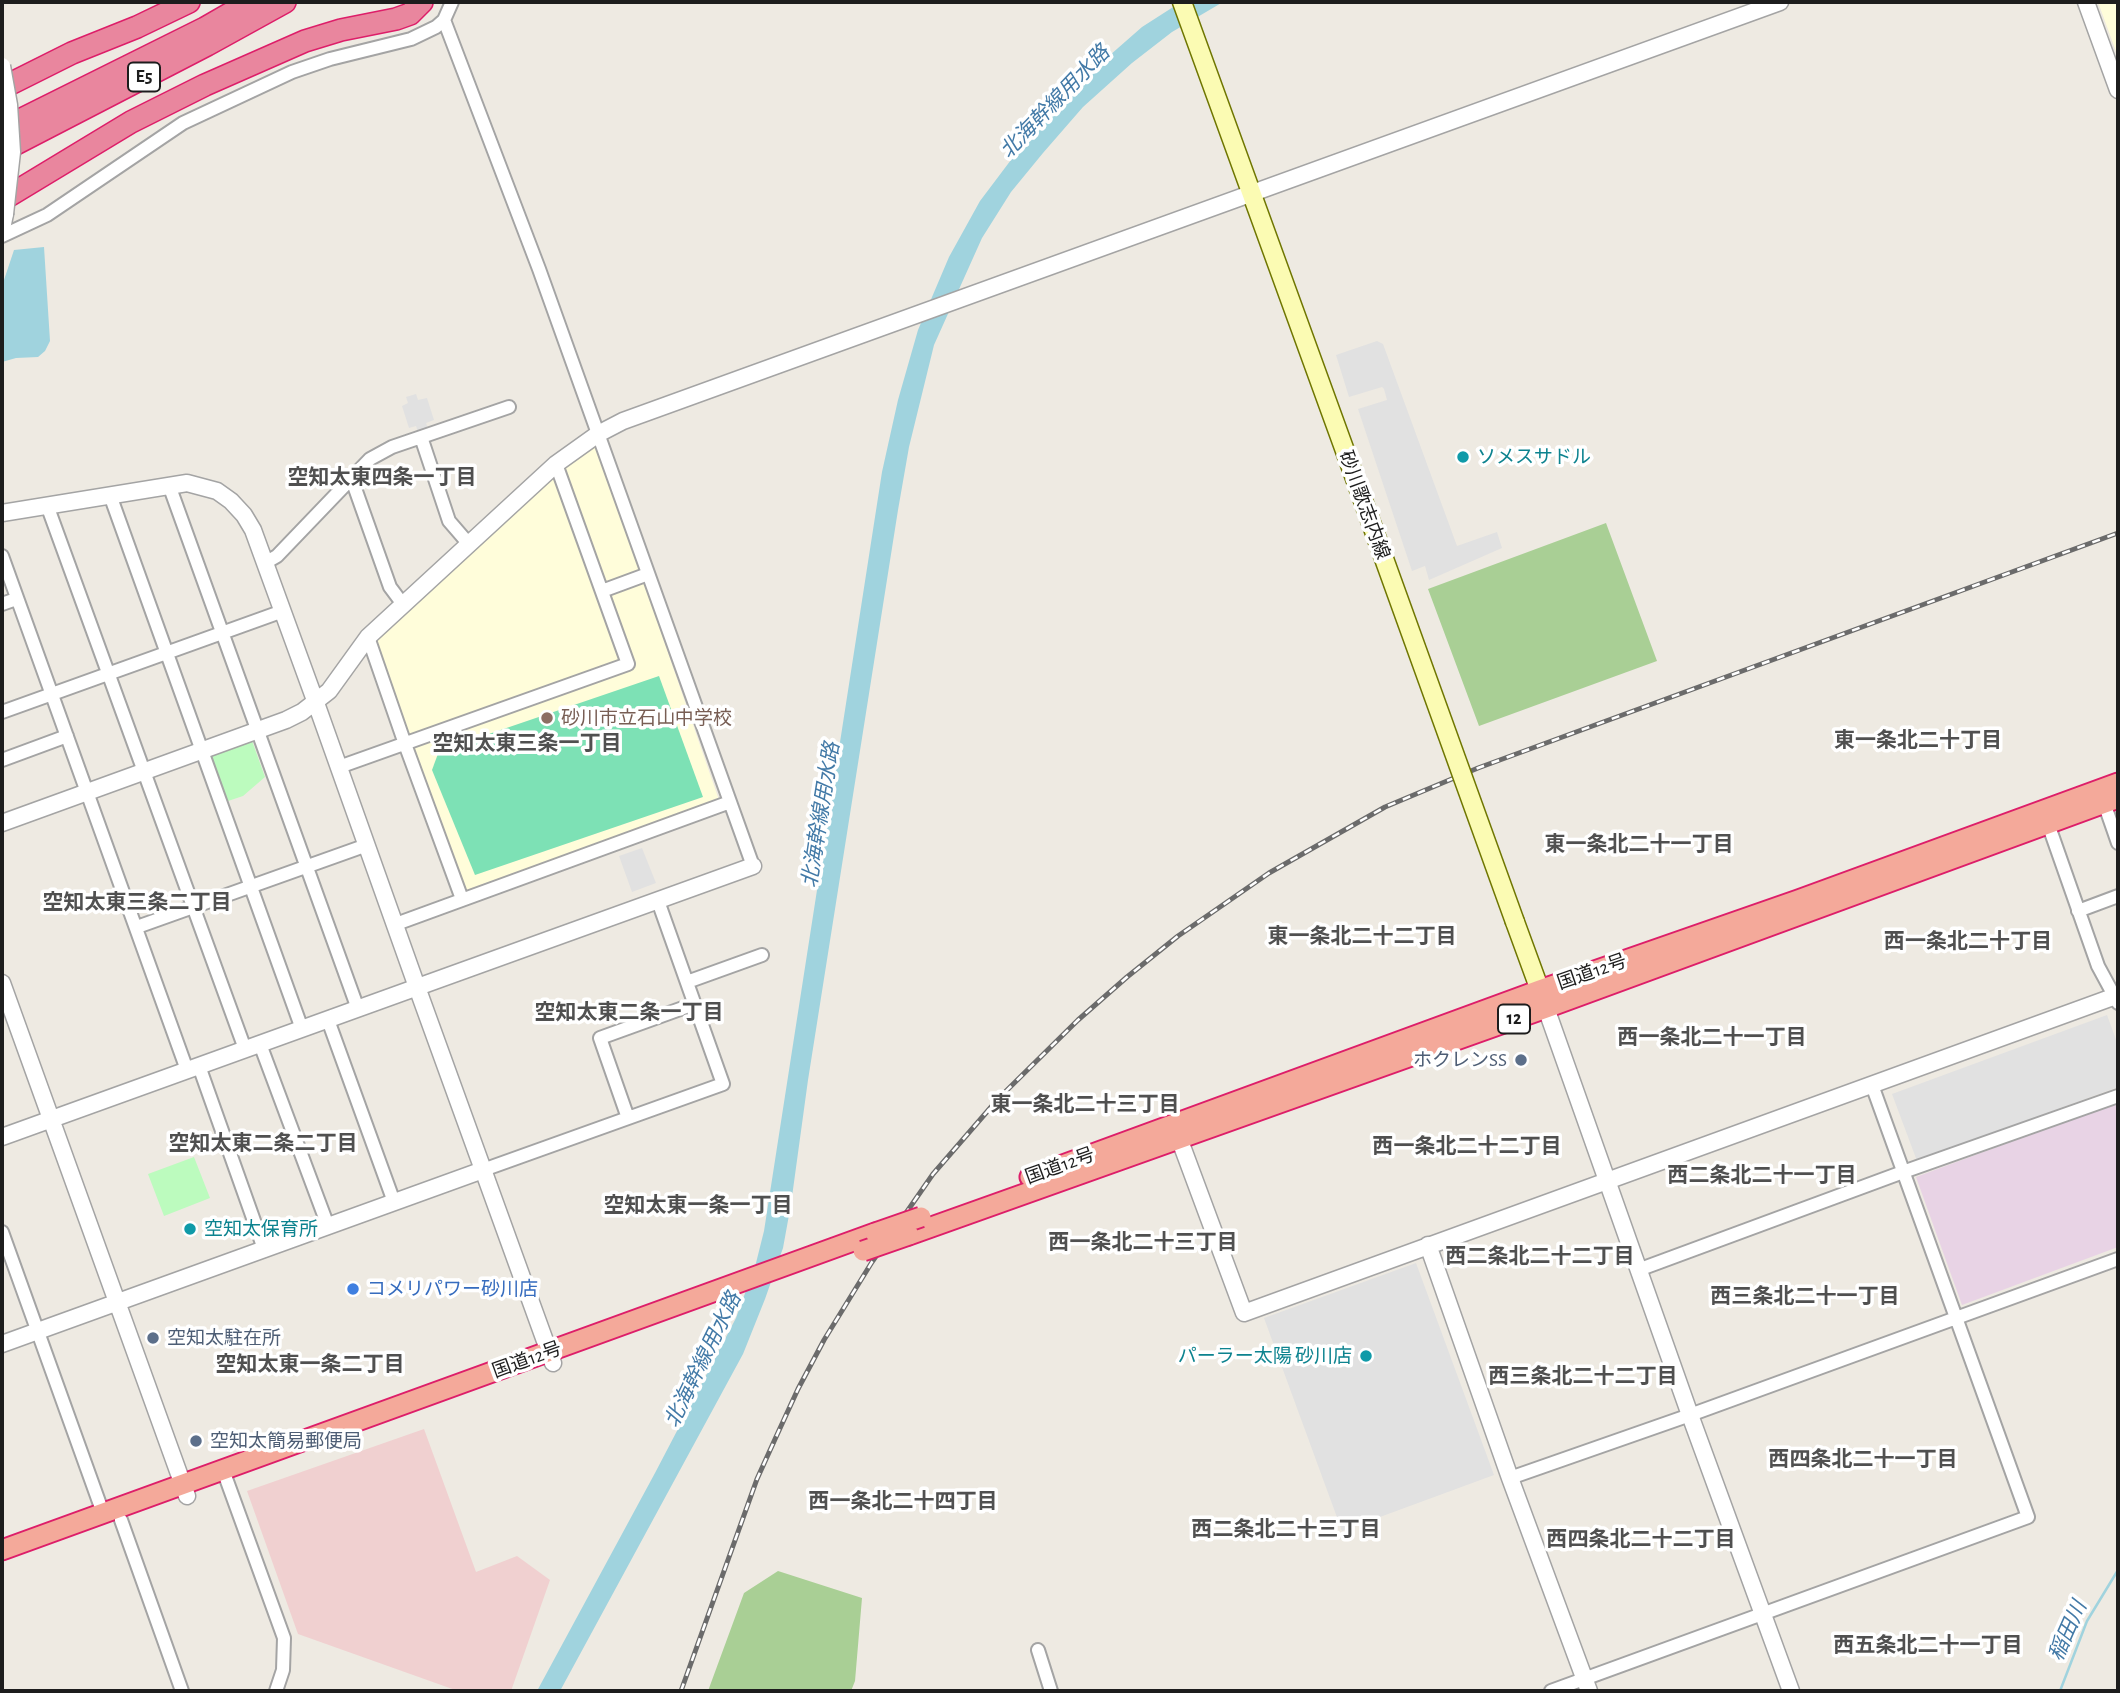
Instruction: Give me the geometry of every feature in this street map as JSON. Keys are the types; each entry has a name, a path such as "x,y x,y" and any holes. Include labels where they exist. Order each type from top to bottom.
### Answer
{"highway":[{"path":"2,88 72,53 137,27 189,2"},
{"name":"E5","path":"2,129 205,28 250,2"},
{"name":"E5","path":"2,151 285,2"},
{"path":"3,214 131,122 205,85 305,41 341,30 396,19 410,14 422,2"},
{"path":"2,168 207,45"},
{"name":"国道12号","path":"2,1564 112,1517 788,1272 875,1233 1543,999 2110,794"},
{"name":"国道12号","path":"788,1272 863,1251 1179,1138 1543,999"},
{"name":"国道12号","path":"2,1550 112,1517"}],"main road":[{"name":"砂川歌志内線","path":"1182,2 1543,999"}],"street":[{"path":"2,236 47,215 183,123 217,105 292,72 330,59 411,39 444,20 452,2"},
{"path":"2,823 285,720 316,703 329,691 368,637 402,603 556,464 598,434 623,421 1780,2"},
{"path":"2086,2 2118,90"},
{"path":"2,1137 753,866 539,269 444,20"},
{"path":"2,65 9,105 12,152 3,214"},
{"path":"265,563 277,556 370,458 392,447 509,407"},
{"path":"421,437 449,521 468,543"},
{"path":"340,767 628,664 556,464"},
{"path":"351,477 390,587 402,603"},
{"path":"2,513 187,483 217,491 244,515 253,530 340,767 551,1358"},
{"path":"169,485 358,1009"},
{"path":"110,495 302,1029"},
{"path":"47,505 194,907 328,1226"},
{"path":"2,556 137,927 264,1249"},
{"path":"602,591 648,573"},
{"path":"2,604 16,599"},
{"path":"2,712 283,611"},
{"path":"368,637 462,899"},
{"path":"2,760 67,736"},
{"path":"2110,794 2118,843"},
{"path":"396,924 730,802"},
{"path":"1179,1138 1244,1313 1872,1085 2116,1000 2098,966 2046,817"},
{"path":"137,927 367,845"},
{"path":"2078,911 2118,896"},
{"path":"2,1344 723,1084 658,901"},
{"path":"687,982 762,955"},
{"path":"2,983 185,1490"},
{"path":"1543,999 1791,1691"},
{"path":"628,1118 600,1038 694,1004"},
{"path":"328,1020 394,1202"},
{"path":"1551,1691 1587,1685 1762,1614 2028,1517 1872,1085"},
{"path":"1638,1270 2118,1096"},
{"path":"2,1232 37,1331 182,1691"},
{"path":"1428,1245 1587,1685"},
{"path":"1510,1478 2118,1259"},
{"path":"225,1476 284,1638 283,1671 276,1691"},
{"path":"1038,1650 1051,1691"}],"shaded area":[{"path":"2098,2 2118,2 2118,57"},
{"path":"1377,341 1383,344 1457,546 1497,532 1502,548 1429,580 1425,566 1412,571 1358,409 1387,400 1384,389 1382,387 1349,397 1336,355"},
{"path":"416,394 418,400 427,398 434,420 426,423 428,429 418,432 416,426 409,428 402,406 408,403 406,397"},
{"name":"砂川市立石山中学校","path":"595,442 719,800 466,890 374,636 404,606"},
{"path":"642,848 656,883 632,892 619,856"},
{"path":"2107,1015 2118,1045 2118,1087 1917,1161 1892,1094"},
{"path":"2118,1102 2118,1247 1962,1305 1916,1177"},
{"path":"1416,1263 1494,1475 1342,1531 1264,1318"},
{"path":"424,1429 476,1572 517,1556 550,1580 511,1691 458,1691 298,1634 247,1491"}],"green space":[{"path":"1606,523 1657,661 1479,726 1428,589"},
{"path":"659,676 703,797 475,875 432,770 439,751"},
{"path":"251,738 265,777 243,796 225,802 207,753"},
{"path":"194,1157 210,1198 164,1216 148,1174"},
{"path":"778,1571 862,1598 855,1681 851,1691 708,1691 744,1593"}],"water":[{"path":"1181,2 1223,2 1172,32 1132,63 1083,107 1043,153 1011,192 982,238 934,345 909,447 898,510 783,1248 743,1354 560,1691 537,1691 736,1318 756,1263 764,1231 882,472 898,400 918,330 949,257 980,201 1026,140 1077,84 1142,27"},
{"path":"44,247 50,341 38,357 2,362 2,286 14,250"}],"waterway":[{"name":"稲田川","path":"2060,1691 2087,1621 2118,1570"}],"railway":[{"path":"681,1691 757,1479 798,1389 824,1340 872,1262 933,1174 998,1099 1078,1020 1127,977 1178,936 1269,873 1385,807 1478,768 2118,533"}],"place":[{"name":"ソメスサドル","path":"1463,457"},
{"name":"砂川市立石山中学校","path":"547,718"},
{"name":"ホクレンSS","path":"1521,1060"},
{"name":"空知太保育所","path":"190,1229"},
{"name":"コメリパワー砂川店","path":"353,1289"},
{"name":"空知太駐在所","path":"153,1338"},
{"name":"パーラー太陽 砂川店","path":"1366,1356"},
{"name":"空知太簡易郵便局","path":"196,1441"}],"district":[{"name":"空知太東四条一丁目","path":"382,478"},
{"name":"東一条北二十丁目","path":"1918,741"},
{"name":"空知太東三条一丁目","path":"527,744"},
{"name":"東一条北二十一丁目","path":"1639,845"},
{"name":"空知太東三条二丁目","path":"137,903"},
{"name":"東一条北二十二丁目","path":"1362,937"},
{"name":"西一条北二十丁目","path":"1968,942"},
{"name":"空知太東二条一丁目","path":"629,1013"},
{"name":"西一条北二十一丁目","path":"1712,1038"},
{"name":"東一条北二十三丁目","path":"1085,1105"},
{"name":"空知太東二条二丁目","path":"263,1144"},
{"name":"西一条北二十二丁目","path":"1467,1147"},
{"name":"西二条北二十一丁目","path":"1762,1176"},
{"name":"空知太東一条一丁目","path":"698,1206"},
{"name":"西一条北二十三丁目","path":"1143,1243"},
{"name":"西二条北二十二丁目","path":"1540,1257"},
{"name":"西三条北二十一丁目","path":"1805,1297"},
{"name":"空知太東一条二丁目","path":"310,1365"},
{"name":"西三条北二十二丁目","path":"1583,1377"},
{"name":"西四条北二十一丁目","path":"1863,1460"},
{"name":"西一条北二十四丁目","path":"903,1502"},
{"name":"西二条北二十三丁目","path":"1286,1530"},
{"name":"西四条北二十二丁目","path":"1641,1540"},
{"name":"西五条北二十一丁目","path":"1928,1646"}],"water label":[{"name":"北海幹線用水路","path":"1055,102"},
{"name":"北海幹線用水路","path":"821,815"},
{"name":"北海幹線用水路","path":"703,1360"}]}
